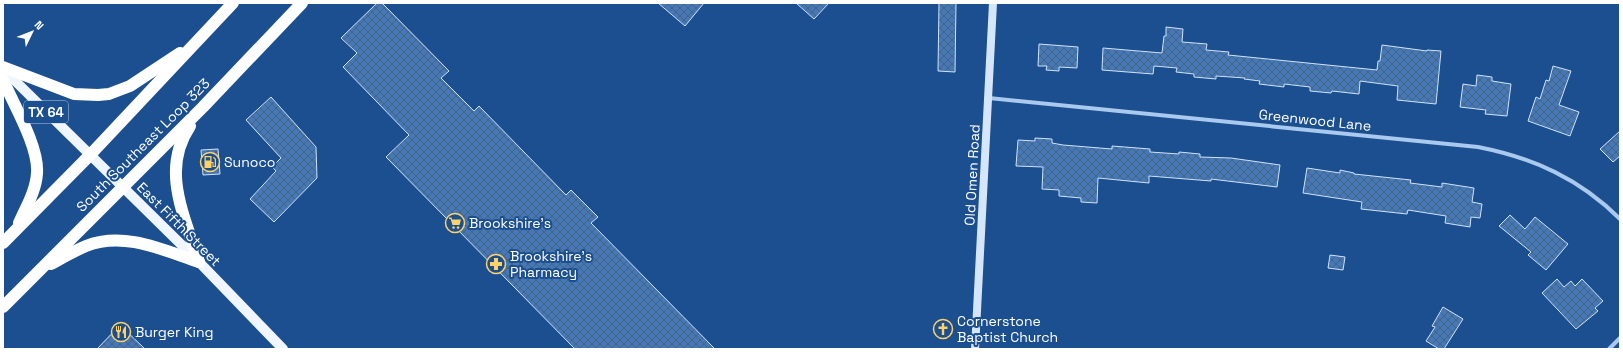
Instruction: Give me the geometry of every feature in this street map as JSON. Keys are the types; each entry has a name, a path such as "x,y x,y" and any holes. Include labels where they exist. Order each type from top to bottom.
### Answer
{"highway":[{"path":"3,243 90,156 233,3"},
{"name":"South Southeast Loop 323","path":"3,307 203,108 302,3"},
{"path":"3,68 74,94 109,94 130,86 198,41"},
{"path":"3,80 32,145 37,164 37,173 32,194 15,232"},
{"path":"199,262 178,194 175,170 176,157 182,140 203,108"},
{"path":"41,269 86,246 112,240 131,241 150,245 199,262"}],"main road":[{"name":"East Fifth Street","path":"3,68 90,156 199,262 283,349"}],"street":[{"name":"Old Omen Road","path":"975,349 993,3"},
{"name":"Greenwood Lane","path":"989,98 1478,147 1506,153 1542,165 1576,183 1607,206 1620,219"},
{"path":"1609,349 1620,338"}],"building":[{"path":"377,3 382,3 449,71 441,78 474,111 479,106 566,195 571,190 598,217 591,223 715,349 575,349 386,157 409,135 343,67 357,53 341,38"},
{"path":"658,3 704,3 685,26"},
{"path":"796,3 829,3 814,19"},
{"path":"939,3 956,3 955,72 938,71"},
{"path":"1166,27 1183,29 1182,42 1207,44 1206,50 1229,52 1228,55 1377,70 1382,45 1427,51 1441,51 1436,104 1397,100 1398,86 1360,81 1359,94 1332,91 1331,93 1310,91 1310,87 1284,84 1284,87 1259,84 1260,81 1244,79 1245,78 1216,76 1216,79 1194,77 1194,74 1176,72 1177,68 1154,66 1153,74 1102,70 1103,48 1162,53 1164,36 1166,36"},
{"path":"1039,44 1078,47 1077,68 1059,67 1059,71 1046,70 1047,66 1038,66"},
{"path":"1553,66 1571,71 1559,105 1579,112 1570,136 1528,121 1536,97 1540,99 1546,80 1549,81"},
{"path":"1477,75 1492,77 1492,81 1511,84 1507,116 1485,114 1486,110 1460,107 1463,84 1476,86"},
{"path":"271,97 316,147 317,178 274,222 250,199 276,171 272,167 281,158 246,120"},
{"path":"1620,131 1620,156 1613,162 1600,149"},
{"path":"1035,138 1052,139 1052,143 1063,145 1112,149 1112,146 1150,149 1150,152 1200,154 1200,157 1231,158 1280,165 1277,187 1211,179 1211,181 1149,176 1149,183 1098,178 1097,203 1081,202 1081,198 1059,196 1059,190 1042,189 1043,167 1016,166 1018,140 1035,141"},
{"name":"Sunoco","path":"218,149 220,174 203,175 201,150"},
{"path":"1307,168 1340,173 1340,170 1354,174 1411,180 1410,183 1442,187 1442,183 1474,188 1472,202 1482,204 1480,218 1471,217 1470,227 1445,223 1446,216 1408,210 1407,214 1361,209 1362,202 1303,193"},
{"path":"1510,215 1525,229 1535,217 1568,244 1546,270 1528,255 1531,252 1499,226"},
{"path":"1330,255 1345,257 1343,270 1328,268"},
{"path":"1557,279 1564,287 1571,281 1575,286 1582,279 1603,301 1595,308 1598,311 1576,329 1542,293"},
{"path":"1443,307 1463,319 1444,349 1439,349 1426,341 1435,327 1432,326"},
{"name":"Burger King","path":"120,325 145,349 97,349"}],"place":[{"name":"Sunoco","path":"210,162"},
{"name":"Brookshire's","path":"455,223"},
{"name":"Brookshire's Pharmacy","path":"496,264"},
{"name":"Cornerstone Baptist Church","path":"943,329"},
{"name":"Burger King","path":"121,332"}]}
